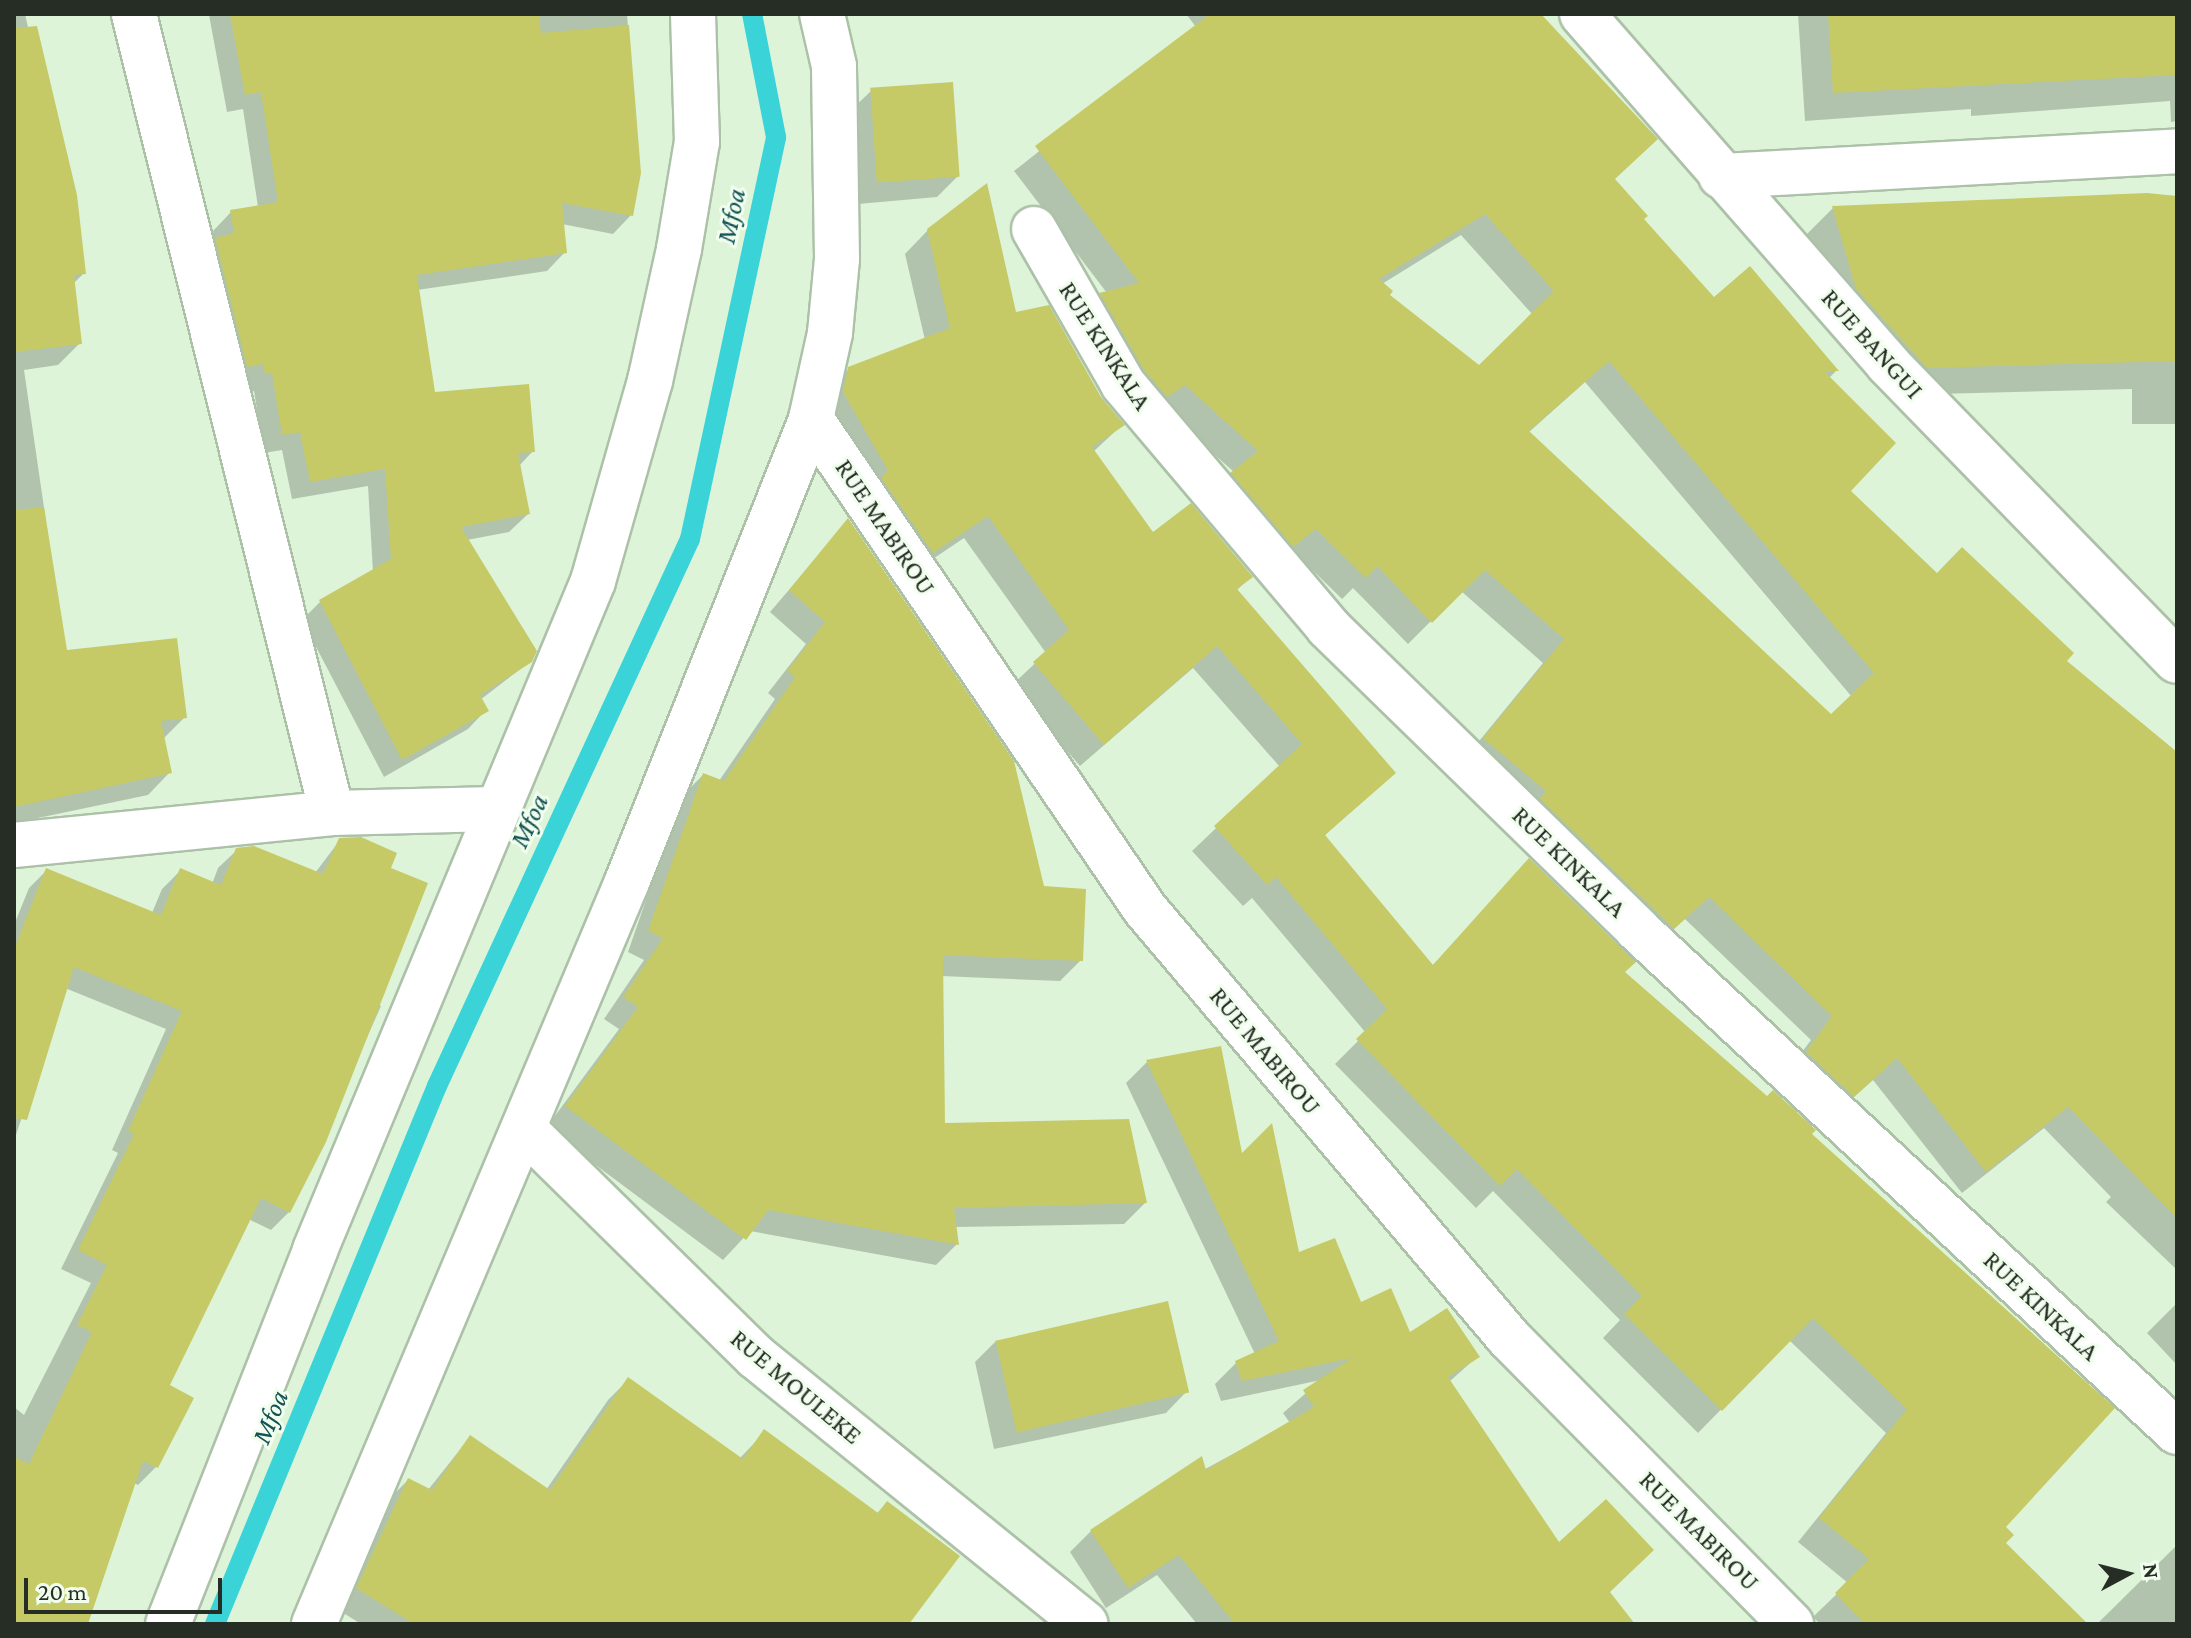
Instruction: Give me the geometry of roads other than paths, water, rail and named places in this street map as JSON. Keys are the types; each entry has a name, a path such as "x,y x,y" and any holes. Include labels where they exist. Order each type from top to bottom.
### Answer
{"street":[{"path":"134,14 332,813"},
{"path":"168,1624 495,809 593,581 650,381 697,142 693,14"},
{"path":"314,1624 524,1129 811,419 830,333 837,259 834,66 822,14"},
{"name":"RUE BANGUI","path":"1582,14 1888,364 2177,661"},
{"path":"1721,176 2177,151"},
{"name":"RUE KINKALA","path":"1034,229 1123,384 1328,627 1637,929 2177,1432"},
{"name":"RUE MABIROU","path":"811,419 1145,909 1509,1338 1791,1624"},
{"path":"14,845 332,813 495,809"},
{"name":"RUE MOULEKE","path":"524,1129 756,1357 1086,1624"}],"waterway":[{"name":"Mfoa","path":"215,1624 437,1086 690,539 776,137 752,14"}]}
